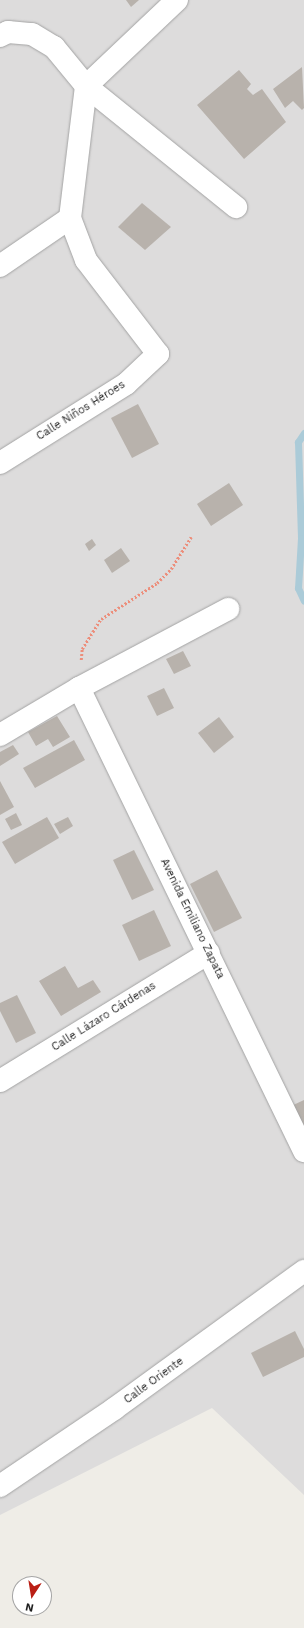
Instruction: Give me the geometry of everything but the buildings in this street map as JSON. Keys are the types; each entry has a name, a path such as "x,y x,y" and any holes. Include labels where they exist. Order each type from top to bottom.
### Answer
{"street":[{"path":"0,266 70,218 86,86 177,0"},
{"path":"0,36 8,32 32,34 54,47 73,68 86,86 236,207"},
{"name":"Calle Niños Héroes","path":"0,463 126,384 158,354 86,260 70,218"},
{"path":"0,735 79,688 228,609"},
{"name":"Avenida Emiliano Zapata","path":"79,688 304,1151"},
{"name":"Calle Lázaro Cárdenas","path":"0,1081 209,953"},
{"name":"Calle Oriente","path":"0,1486 114,1409 304,1271"}],"path":[{"path":"79,688 82,649 101,619 157,583 170,569 191,537"}],"shaded area":[{"path":"0,0 304,0 304,1495 212,1408 0,1515"}],"waterway":[{"path":"304,433 298,442 301,538 298,588 304,601"}]}
